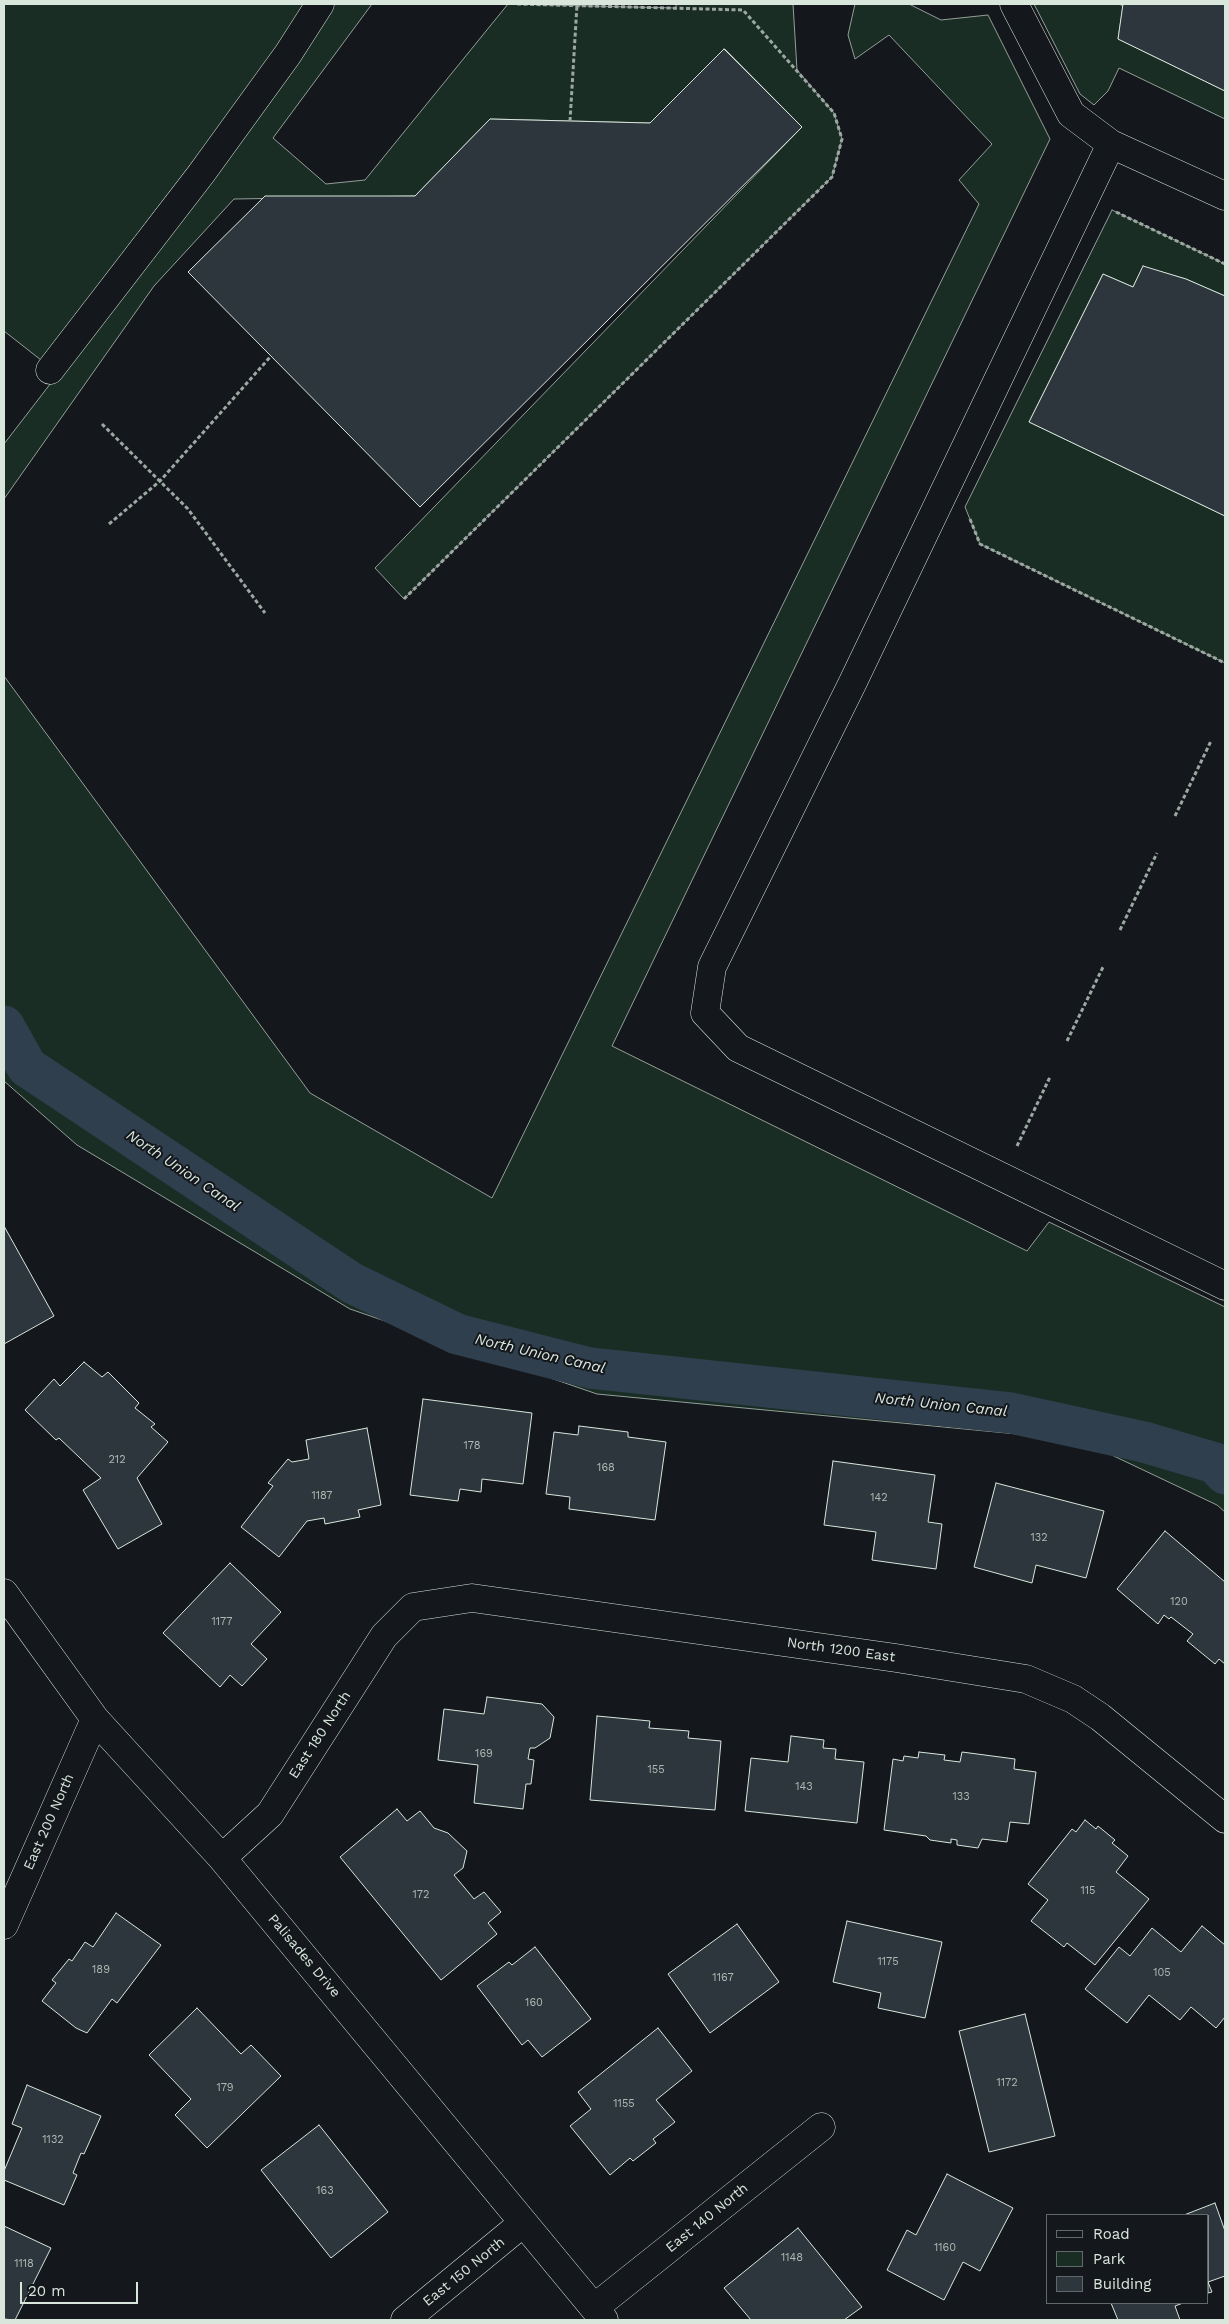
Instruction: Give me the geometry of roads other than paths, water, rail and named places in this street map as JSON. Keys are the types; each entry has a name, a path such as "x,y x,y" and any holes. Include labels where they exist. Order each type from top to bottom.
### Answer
{"street":[{"path":"50,370 201,174 288,54 320,4"},
{"path":"1014,4 1071,114 1111,144 1225,196"},
{"path":"1111,144 848,693 712,967 705,1013 738,1048 1225,1286"},
{"name":"Palisades Drive","path":"4,1593 95,1719 222,1858 599,2314"},
{"name":"North 1200 East","path":"413,1607 472,1598 504,1601 923,1662 1026,1679 1073,1699 1100,1717 1225,1818"},
{"name":"East 180 North","path":"222,1858 270,1814 384,1636 413,1607"},
{"name":"East 200 North","path":"4,1925 95,1719"},
{"name":"East 140 North","path":"599,2314 821,2127"},
{"name":"East 150 North","path":"405,2320 523,2223"}],"waterway":[{"name":"North Union Canal","path":"4,1026 27,1067 352,1283 457,1334 590,1368 1011,1413 1144,1442 1215,1463 1225,1474"}]}
